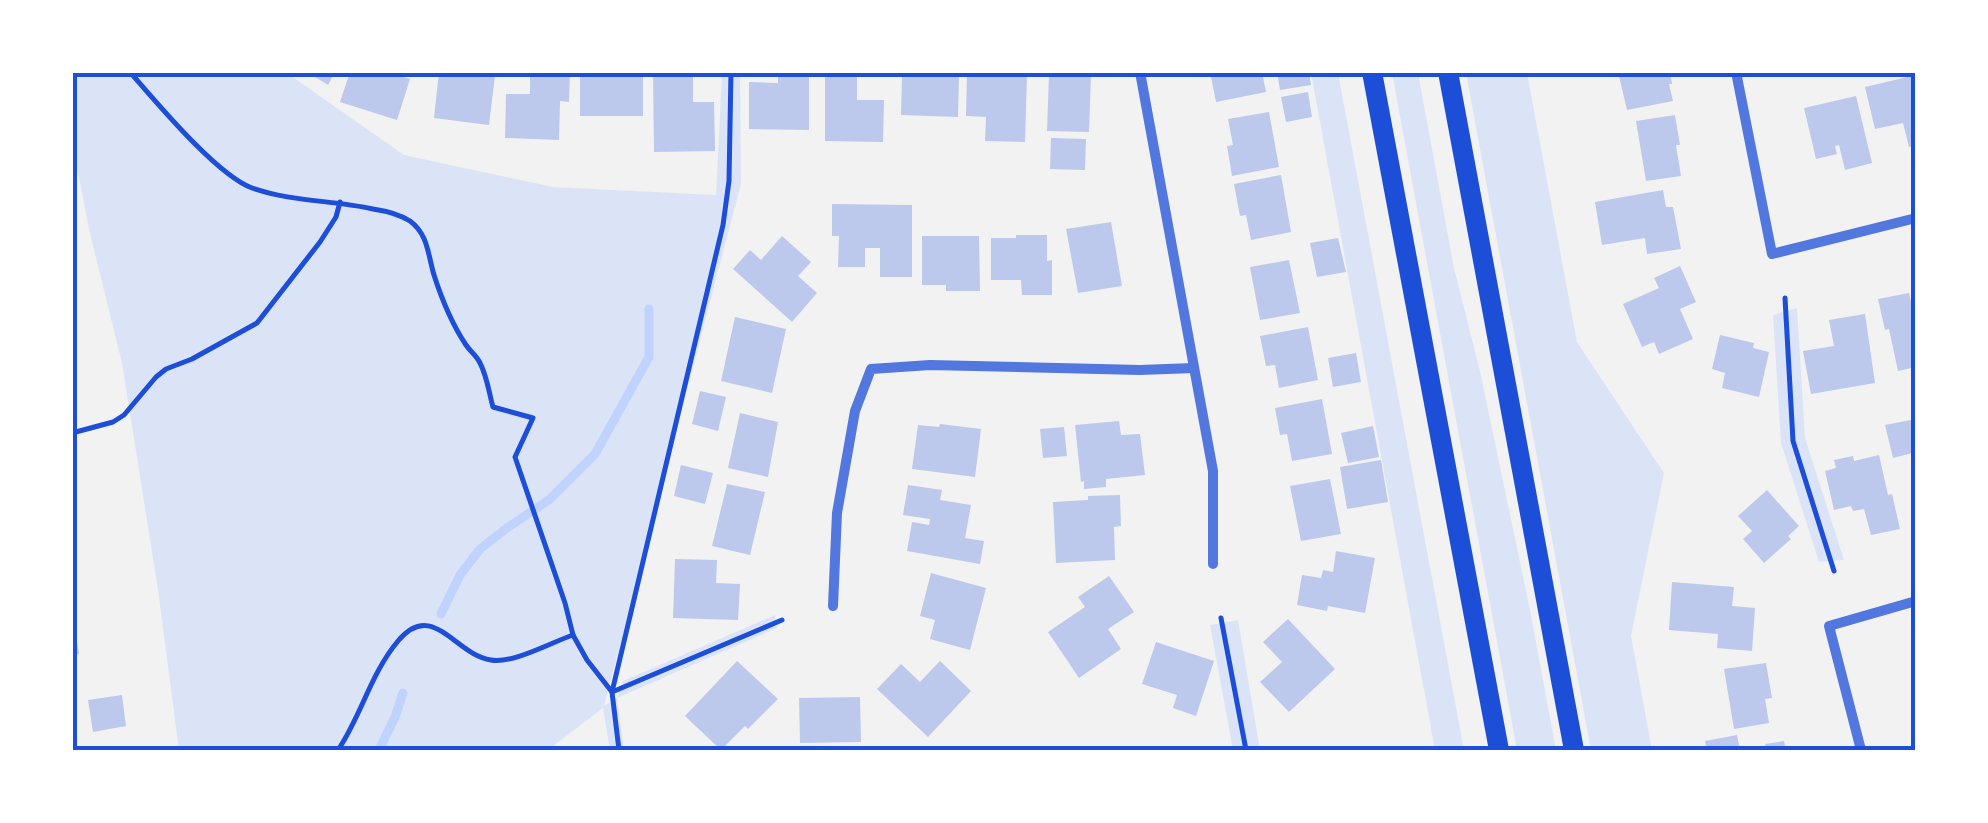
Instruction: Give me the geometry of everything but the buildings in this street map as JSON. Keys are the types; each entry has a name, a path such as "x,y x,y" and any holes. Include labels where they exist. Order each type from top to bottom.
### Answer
{"main road":[{"path":"1372,72 1500,750"},
{"path":"1448,72 1574,750"}],"street":[{"path":"1140,72 1213,471 1212,564"},
{"path":"1736,72 1772,254 1916,218"},
{"path":"834,606 837,513 855,411 871,369 930,365 1194,368"},
{"path":"1861,750 1829,626 1916,602"}],"path":[{"path":"130,72 198,146 248,187 401,216 420,230 449,316 480,362 494,407 533,418 515,457 517,464 573,635 612,692"},
{"path":"619,750 612,692 723,225 730,182 731,72"},
{"path":"72,433 113,422 166,369 257,323 320,242 336,218 340,202"},
{"path":"1785,298 1793,441 1834,571"},
{"path":"1220,618 1246,750"},
{"path":"612,692 782,620"},
{"path":"338,750 379,670 409,629 422,624 437,628 476,655 500,661 573,635"}],"shaded area":[{"path":"72,73 287,73 404,155 553,187 716,195 722,73 740,73 741,184 604,706 617,698 624,750 610,750 603,708 548,750 179,750 122,363 73,147"},
{"path":"1311,73 1338,73 1464,750 1435,750"},
{"path":"1392,73 1418,73 1454,268 1480,371 1556,750 1517,750"},
{"path":"1466,73 1527,73 1577,342 1664,473 1631,636 1652,750 1591,750"},
{"path":"1797,308 1805,438 1844,560 1819,562 1781,443 1773,315"},
{"path":"775,615 777,628 617,698 623,681"},
{"path":"1238,620 1260,750 1233,750 1210,625"}],"waterway":[{"path":"441,614 460,575 480,549 550,499 595,454 649,357 649,309"},
{"path":"379,750 403,693"}]}
